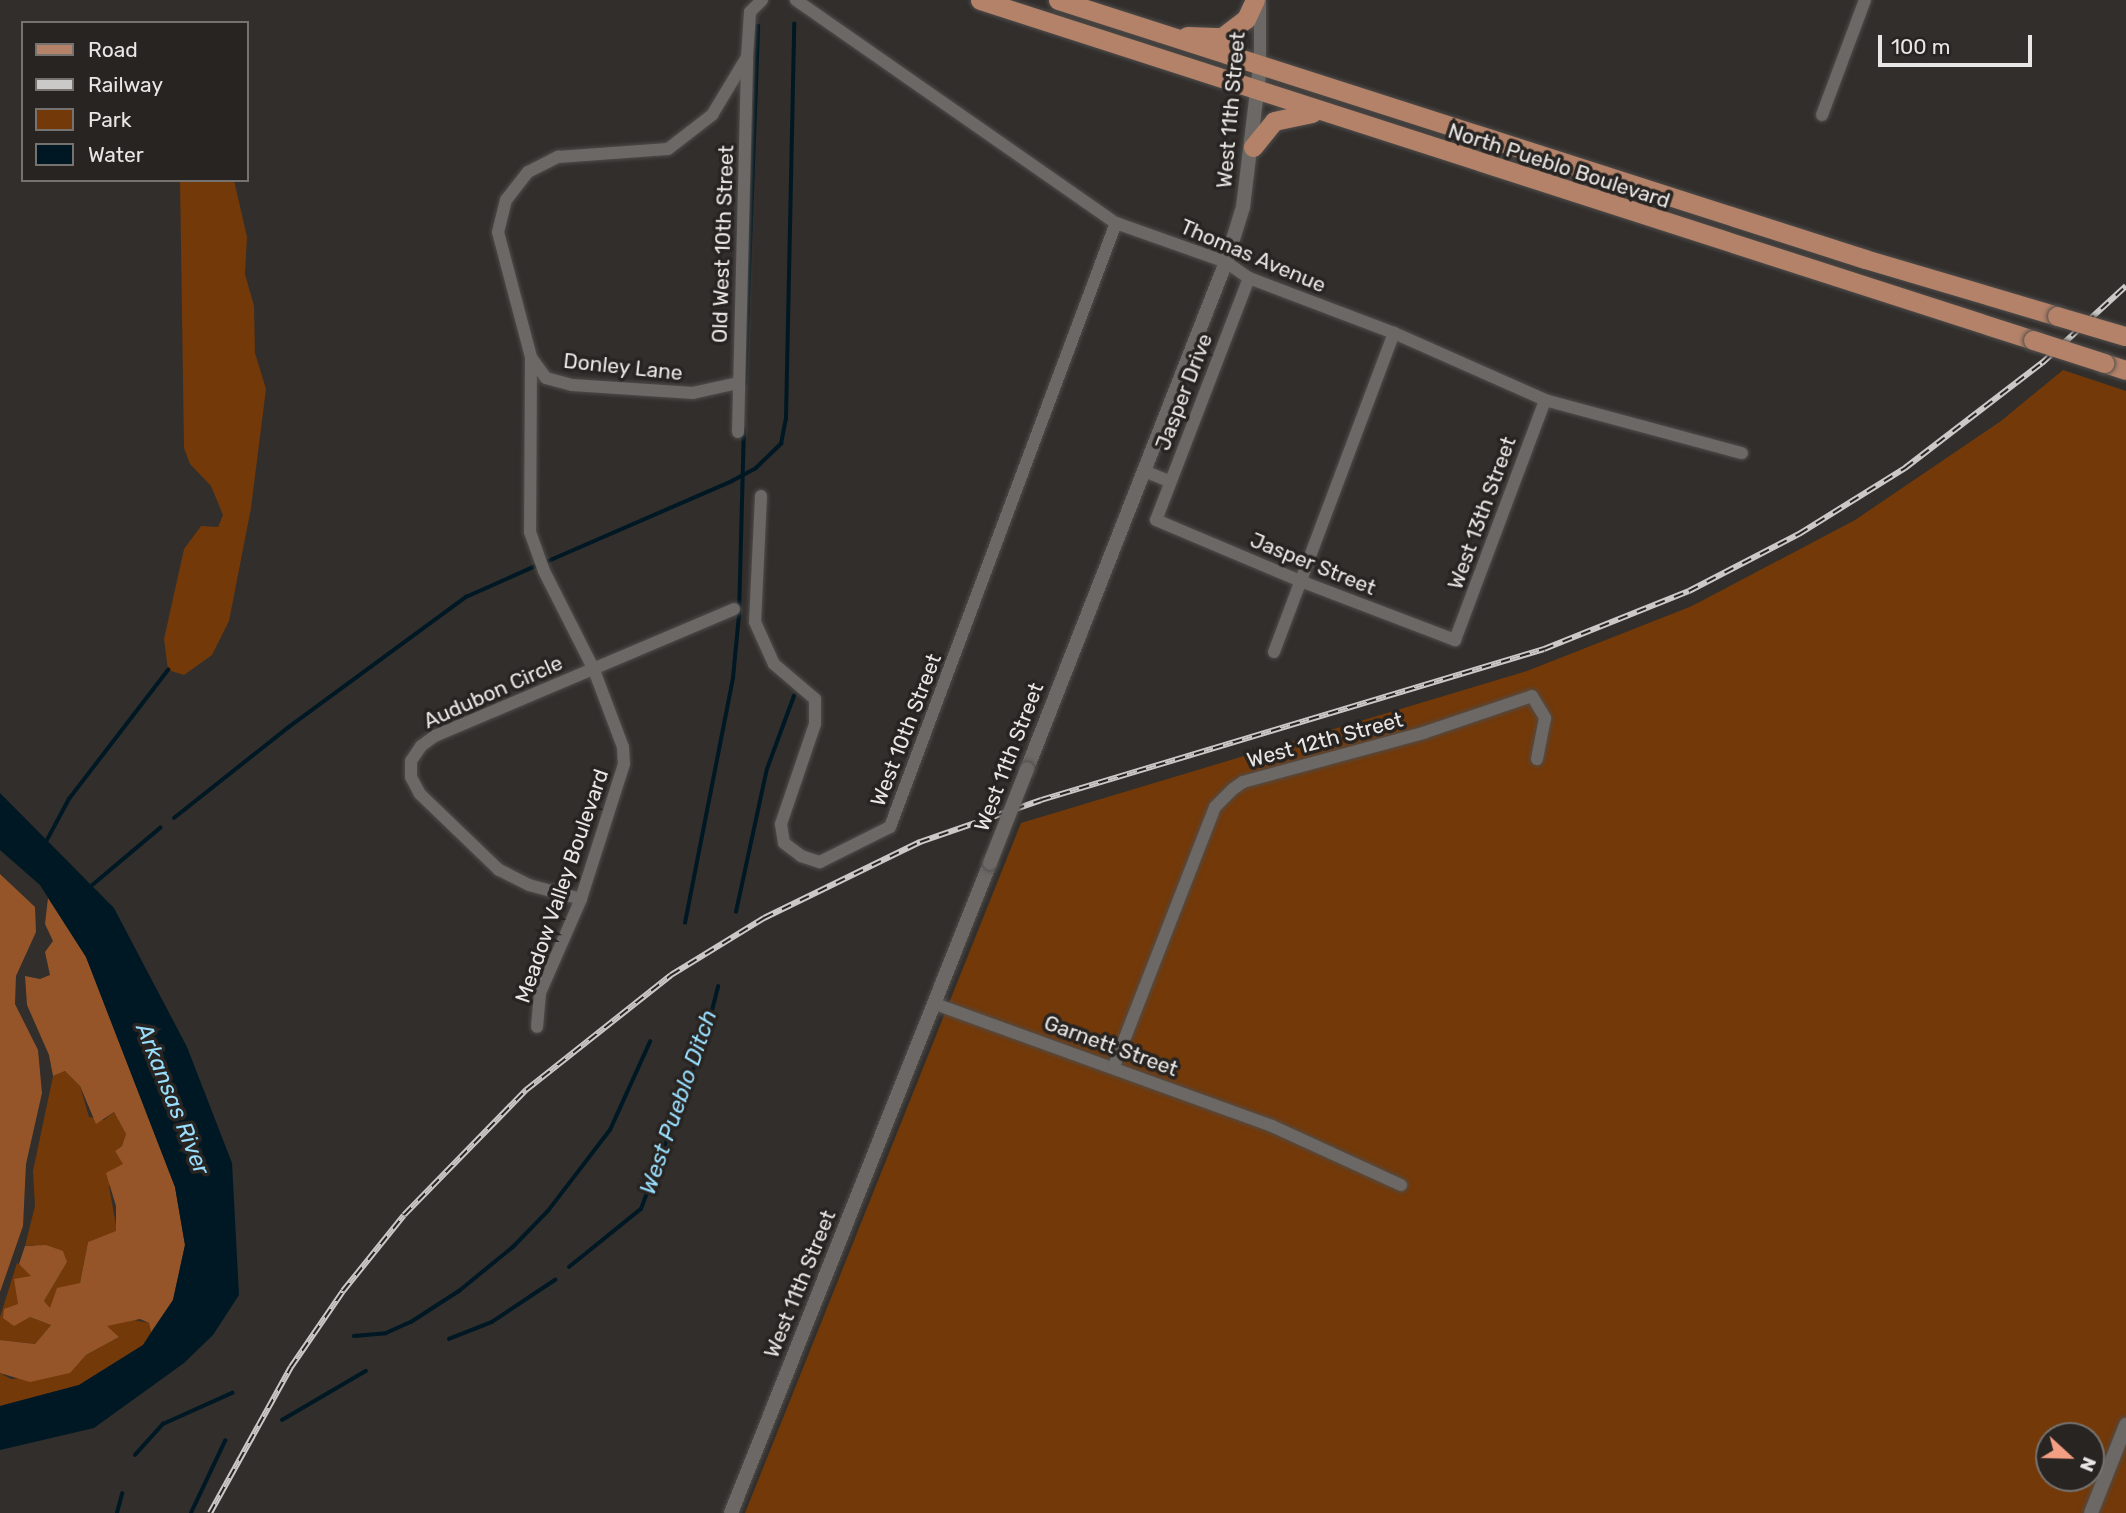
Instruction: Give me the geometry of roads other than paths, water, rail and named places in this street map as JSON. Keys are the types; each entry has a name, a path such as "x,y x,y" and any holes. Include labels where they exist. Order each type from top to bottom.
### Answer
{"main road":[{"name":"North Pueblo Boulevard","path":"980,0 1257,93 2126,370"},
{"name":"North Pueblo Boulevard","path":"1058,0 1865,260 2126,337"},
{"path":"1167,35 1222,37 1247,19 1257,0"},
{"path":"1253,147 1274,121 1317,112"}],"street":[{"path":"747,57 750,12 762,0"},
{"name":"Thomas Avenue","path":"796,0 1116,223 1226,262 1249,278 1394,333 1545,400 1742,453"},
{"name":"West 11th Street","path":"731,1513 1226,262 1243,207 1253,147 1260,66 1257,0"},
{"path":"1822,115 1865,0"},
{"name":"Meadow Valley Boulevard","path":"537,1027 540,993 581,899 624,764 623,747 594,670 542,565 530,532 531,357 498,232 506,200 528,172 558,157 667,149 712,115 747,57"},
{"name":"Old West 10th Street","path":"738,432 747,57"},
{"name":"West 10th Street","path":"761,496 755,621 774,664 814,699 816,724 781,824 785,843 801,856 820,862 890,827 1116,223"},
{"name":"Jasper Drive","path":"1156,520 1249,278"},
{"path":"1274,652 1303,582 1394,333"},
{"name":"Meadow Valley Boulevard","path":"531,357 546,378"},
{"name":"Donley Lane","path":"546,378 572,385 693,393 738,383"},
{"name":"West 13th Street","path":"1455,640 1545,400"},
{"path":"1144,471 1169,481"},
{"name":"Jasper Street","path":"1156,520 1303,582 1455,640"},
{"name":"Audubon Circle","path":"581,899 529,885 499,870 420,794 411,777 411,761 421,746 435,736 734,609"},
{"name":"West 12th Street","path":"1114,1066 1215,807 1242,782 1423,733 1532,696 1545,718 1537,759"},
{"name":"Garnett Street","path":"935,1003 1114,1066 1272,1126 1401,1185"},
{"path":"2091,1513 2126,1425"}],"water":[{"name":"Arkansas River","path":"0,793 114,908 187,1047 232,1163 239,1295 213,1335 184,1363 94,1428 0,1450 0,1406 79,1385 143,1345 173,1300 185,1245 175,1187 86,957 40,885 0,850"}],"waterway":[{"path":"546,562 732,481 756,468 781,444 786,418 794,24"},
{"path":"745,384 758,26"},
{"path":"685,923 733,678 739,616 744,430"},
{"path":"174,818 289,727 466,597 538,565"},
{"path":"47,840 69,799 168,670"},
{"name":"West Pueblo Ditch","path":"736,912 767,769 794,696"},
{"path":"90,887 160,828"},
{"name":"West Pueblo Ditch","path":"569,1267 641,1209 705,1038 718,987"},
{"path":"354,1336 386,1333 411,1322 459,1291 513,1247 548,1211 610,1130 650,1042"},
{"name":"West Pueblo Ditch","path":"449,1339 492,1322 555,1280"},
{"name":"West Pueblo Ditch","path":"282,1420 366,1371"},
{"path":"135,1455 163,1424 232,1393"},
{"name":"West Pueblo Ditch","path":"191,1513 225,1441"},
{"path":"117,1513 122,1494"}],"railway":[{"path":"210,1513 291,1367 343,1291 404,1215 526,1090 671,975 764,918 920,842 1041,800 1544,649 1689,591 1799,534 1905,468 2042,363 2126,286"}]}
